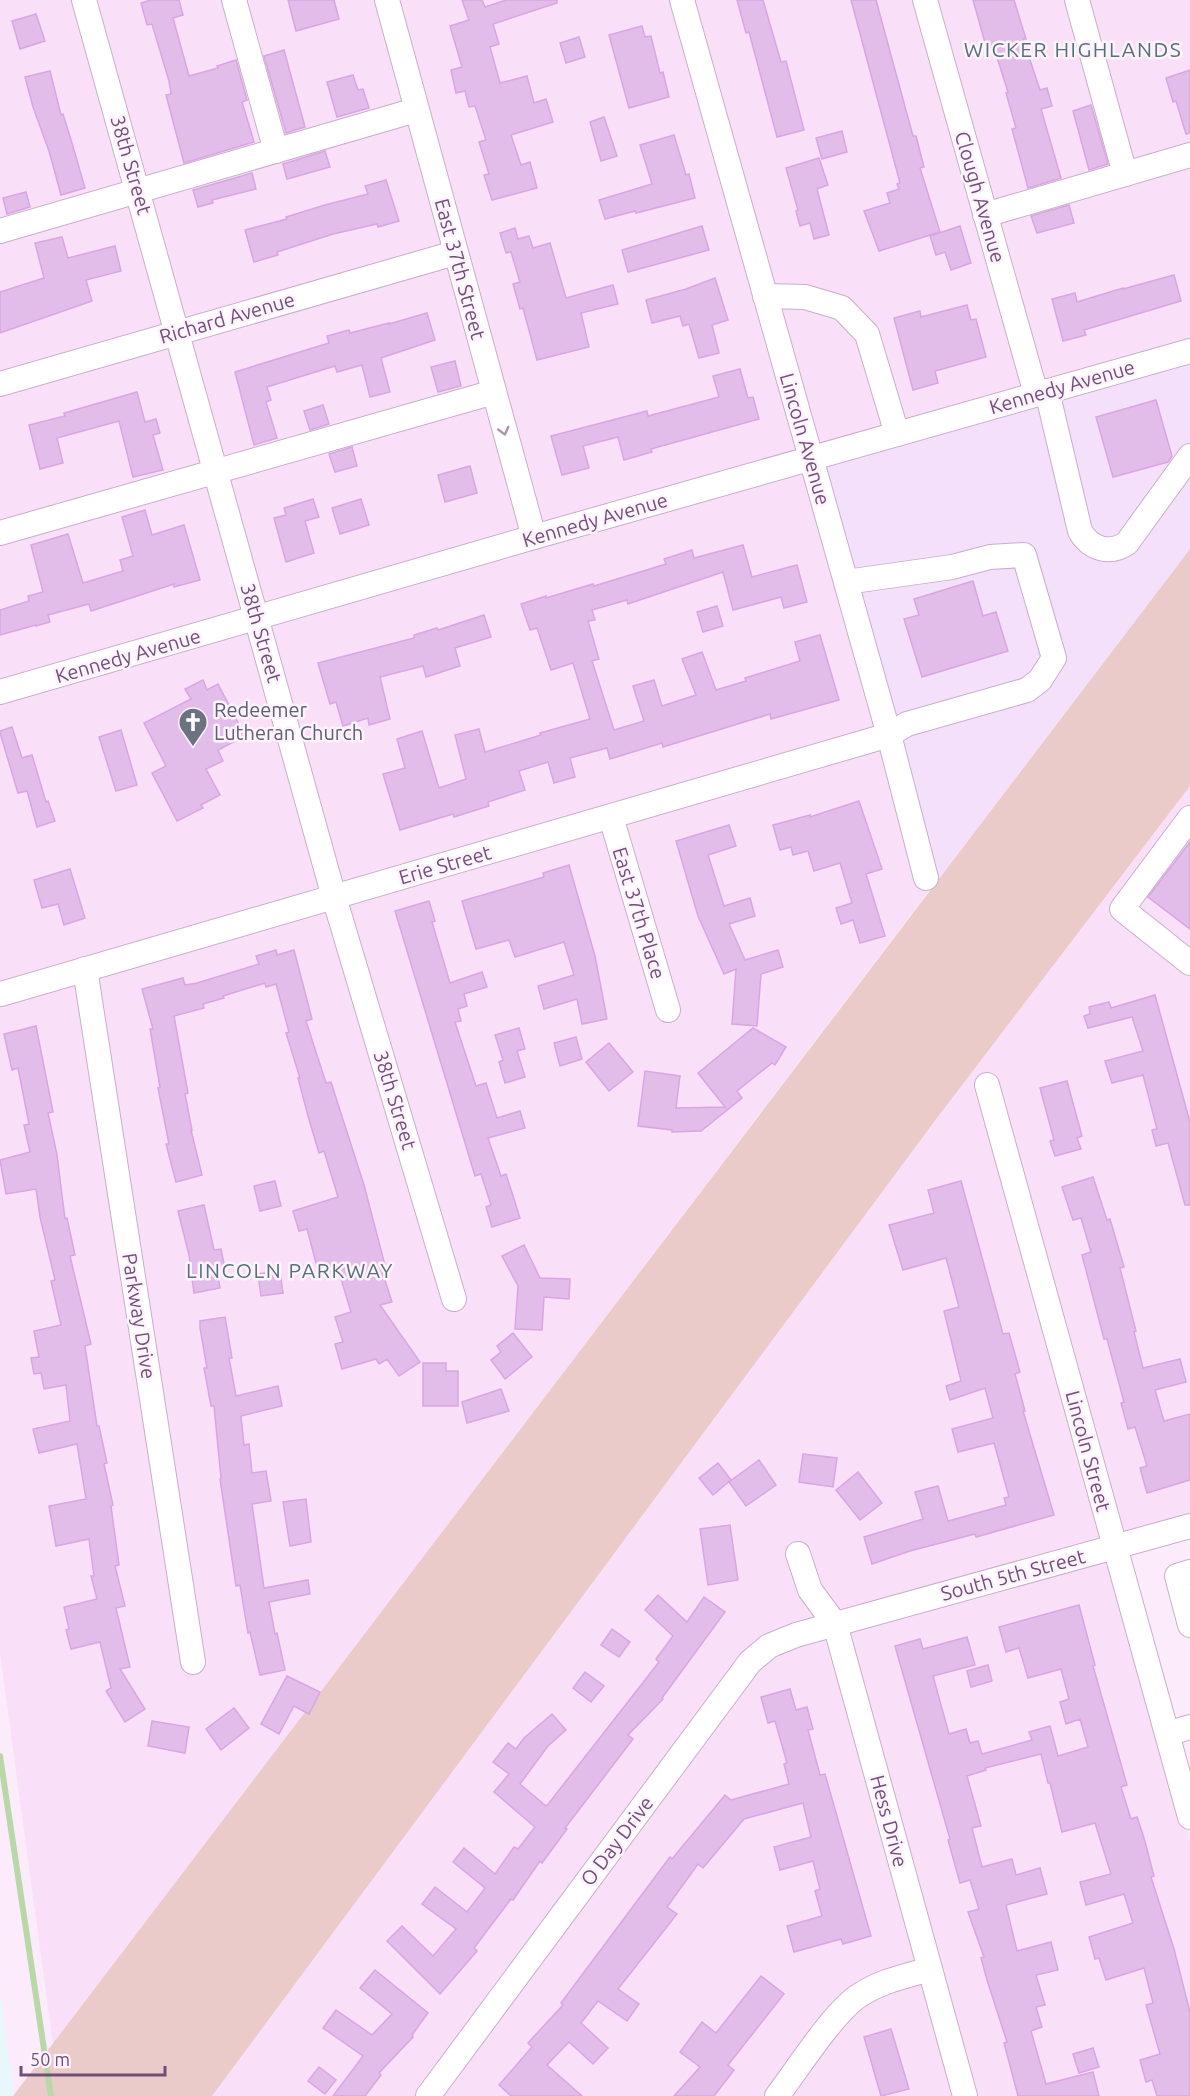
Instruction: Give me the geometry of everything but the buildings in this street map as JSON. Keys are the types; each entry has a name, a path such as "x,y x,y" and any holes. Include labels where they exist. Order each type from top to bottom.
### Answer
{"street":[{"name":"38th Street","path":"84,0 334,897 454,1299"},
{"path":"234,0 276,151"},
{"name":"East 37th Street","path":"387,0 534,537"},
{"name":"Lincoln Avenue","path":"682,0 890,735 926,878"},
{"name":"Clough Avenue","path":"925,0 985,215 1084,538 1099,548 1114,550 1127,543 1190,456"},
{"path":"1077,0 1125,174"},
{"path":"0,231 416,110"},
{"path":"985,215 1190,155"},
{"name":"Richard Avenue","path":"0,384 455,253"},
{"path":"765,296 805,297 842,308 867,334 897,434"},
{"name":"Kennedy Avenue","path":"0,692 534,537 1190,351"},
{"path":"0,533 494,392"},
{"name":"Erie Street","path":"1,994 890,735 907,724 1027,690 1040,680 1054,658 1024,555 990,557 952,567 846,582"},
{"name":"East 37th Place","path":"611,817 668,1010"},
{"path":"1190,818 1122,909 1190,963"},
{"name":"Parkway Drive","path":"85,969 193,1662"},
{"name":"Lincoln Street","path":"987,1085 1190,1817"},
{"name":"South 5th Street","path":"835,1624 1190,1526"},
{"name":"Hess Drive","path":"798,1554 810,1590 835,1624 965,2096"},
{"path":"1184,1574 1189,1619"},
{"name":"O Day Drive","path":"428,2096 750,1662 769,1646 796,1635 835,1624"},
{"path":"1167,1734 1190,1726"},
{"path":"777,2096 837,2016 858,1995 884,1982 930,1970"}],"shaded area":[{"path":"0,0 681,0 806,454 0,687"},
{"path":"689,0 1190,0 1190,344 814,450"},
{"path":"1190,355 1190,549 937,881 818,460"},
{"path":"808,463 928,892 53,2045 0,1653 0,700"},
{"path":"1190,549 1190,786 937,1118 212,2096 13,2096"},
{"path":"1190,786 1190,1520 1108,1543 1190,1838 1190,2096 212,2096 937,1118"},
{"path":"0,1992 14,2094 13,2096 0,2096"}],"waterway":[{"path":"0,1756 51,2096"}],"place":[{"name":"Redeemer Lutheran Church","path":"193,748"}],"district":[{"name":"WICKER HIGHLANDS","path":"1073,50"},
{"name":"LINCOLN PARKWAY","path":"290,1271"}]}
